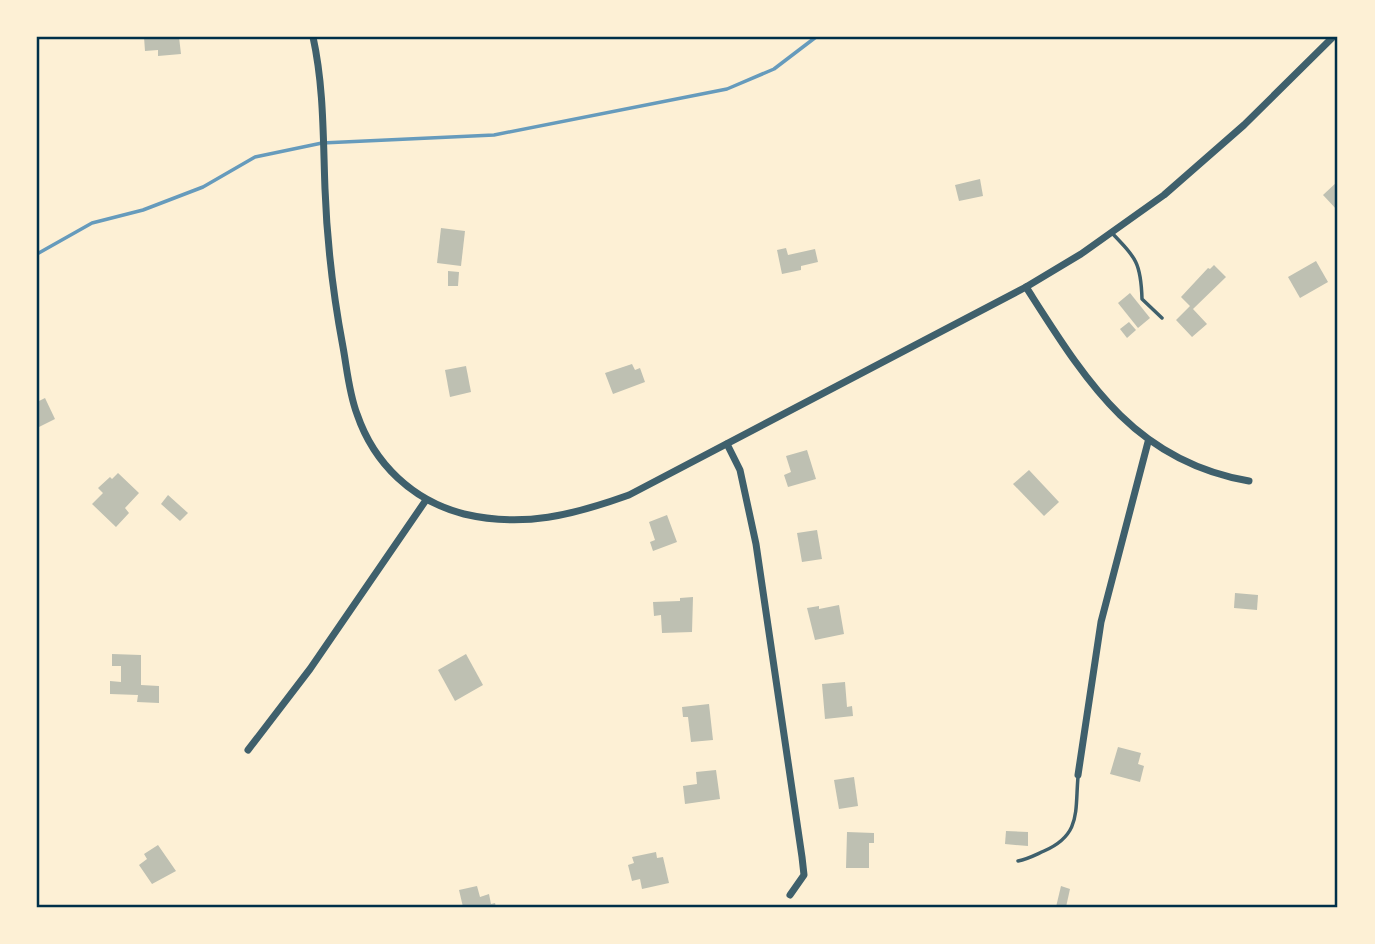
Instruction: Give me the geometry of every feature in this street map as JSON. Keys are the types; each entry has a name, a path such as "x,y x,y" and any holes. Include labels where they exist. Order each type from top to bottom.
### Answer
{"street":[{"path":"313,37 324,134 329,258 357,414 384,463 413,492 443,509 484,519 546,519 574,514 629,495 1026,288 1112,233 1164,195 1244,125 1334,37"},
{"path":"1026,288 1065,349 1116,412 1148,442 1210,473 1249,481"},
{"path":"1078,775 1101,622 1148,442"},
{"path":"727,444 740,470 756,544 802,857 804,875 790,895"},
{"path":"248,750 310,669 426,500"}],"lane":[{"path":"1112,233 1135,257 1142,276 1142,299 1162,318"},
{"path":"1018,860 1028,859 1058,845 1070,832 1075,814 1078,775"}],"building":[{"path":"144,37 179,37 181,54 158,56 158,50 145,51"},
{"path":"980,179 983,196 959,201 955,185"},
{"path":"1338,181 1338,211 1323,195"},
{"path":"441,228 465,231 461,266 437,263"},
{"path":"786,248 788,255 815,249 818,262 801,266 801,270 782,274 777,250"},
{"path":"1316,261 1328,282 1300,298 1288,277"},
{"path":"1214,265 1226,277 1193,309 1207,324 1192,337 1176,320 1190,306 1181,297"},
{"path":"448,271 459,272 458,286 448,286"},
{"path":"1130,293 1150,318 1138,328 1118,303"},
{"path":"1129,322 1136,330 1127,338 1120,329"},
{"path":"632,364 635,370 640,368 645,382 613,394 605,373"},
{"path":"466,366 471,392 450,397 445,370"},
{"path":"45,398 55,419 37,428 37,402"},
{"path":"807,450 816,479 788,487 784,475 791,472 786,456"},
{"path":"1029,470 1059,502 1044,516 1013,484"},
{"path":"118,473 139,493 125,508 129,513 116,527 92,504 103,493 98,488"},
{"path":"168,495 188,513 180,521 161,504"},
{"path":"667,515 677,542 653,551 650,542 655,540 649,522"},
{"path":"817,530 822,559 802,562 797,533"},
{"path":"1235,593 1258,595 1257,610 1234,608"},
{"path":"693,597 692,632 662,633 661,615 654,616 653,602 680,601 680,598"},
{"path":"839,605 844,634 815,640 807,608 819,606 819,609"},
{"path":"112,654 141,655 141,685 159,686 159,703 137,702 138,695 110,694 110,681 121,682 121,666 112,666"},
{"path":"466,654 483,685 455,701 438,670"},
{"path":"845,682 847,707 852,706 853,716 825,719 822,684"},
{"path":"709,704 713,740 691,742 688,717 683,717 682,707"},
{"path":"1118,747 1141,753 1138,764 1144,766 1140,782 1110,774"},
{"path":"716,770 720,799 685,804 683,786 697,784 696,772"},
{"path":"854,777 858,806 839,809 834,780"},
{"path":"1006,831 1028,832 1028,846 1005,844"},
{"path":"847,832 874,833 874,843 869,843 869,868 846,868"},
{"path":"158,845 176,871 152,884 139,865 147,859 144,854"},
{"path":"656,852 657,858 663,857 669,883 642,889 640,879 632,881 628,865 634,863 632,857"},
{"path":"477,886 480,897 489,894 491,904 495,903 496,907 463,907 459,890"},
{"path":"1061,886 1070,889 1066,907 1056,907"}],"waterway":[{"path":"37,254 92,223 143,210 203,187 255,157 322,143 494,135 727,89 774,69 816,37"}]}
